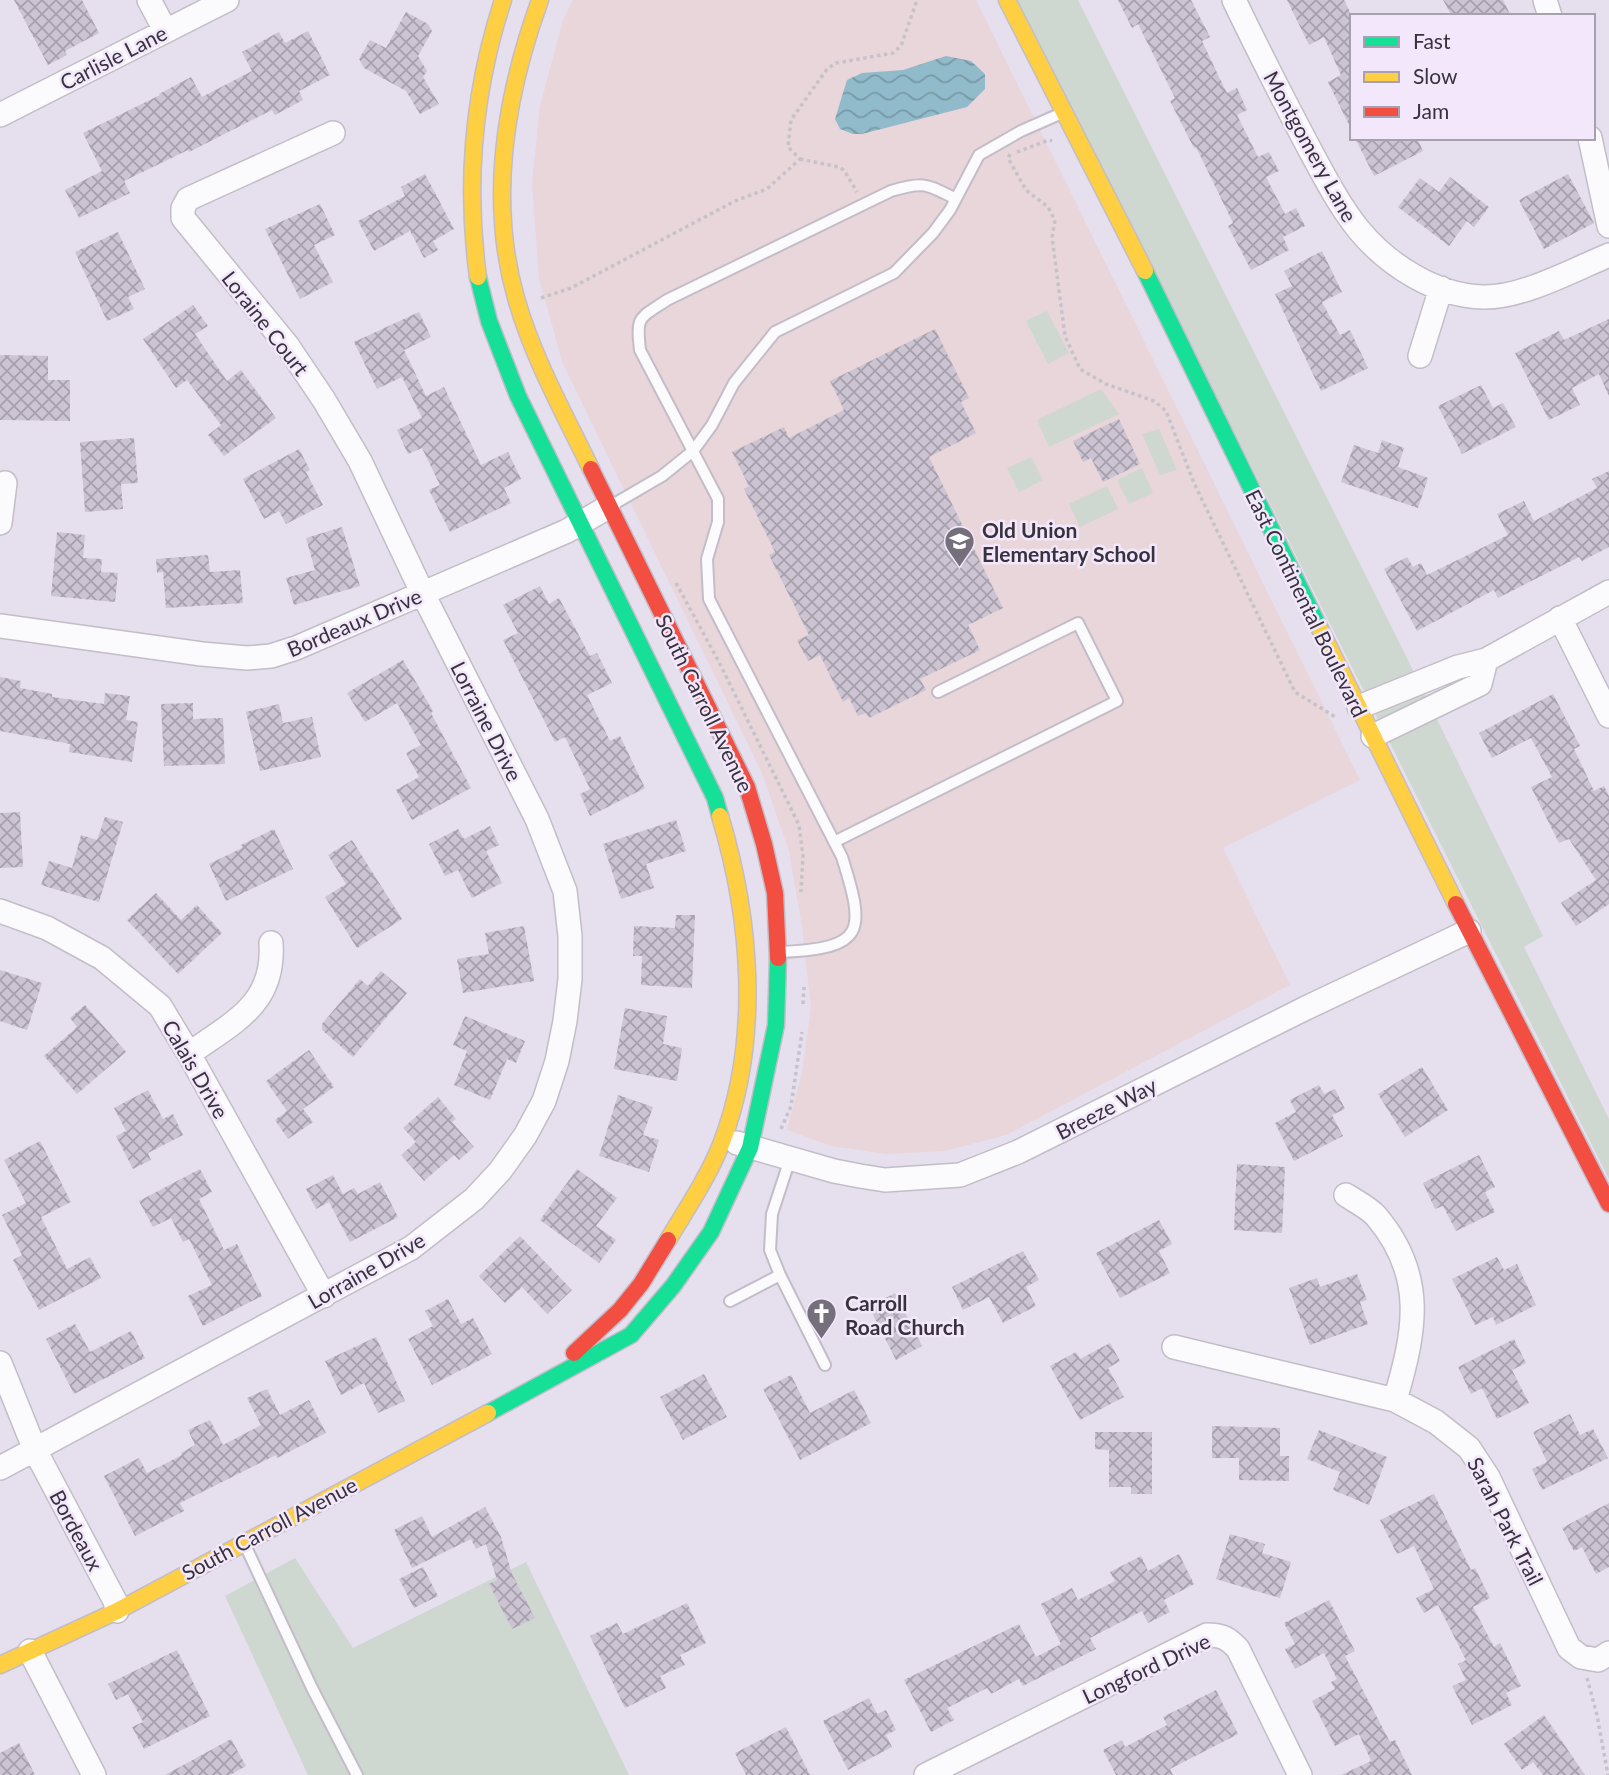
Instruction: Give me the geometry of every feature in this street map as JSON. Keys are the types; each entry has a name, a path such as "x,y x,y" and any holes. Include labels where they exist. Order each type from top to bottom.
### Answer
{"main road":[{"name":"South Carroll Avenue","path":"0,1665 117,1611 537,1388 631,1335 673,1286 710,1232 750,1147 776,1025 762,952 741,897 732,852 715,798 518,396 492,336 480,292 470,198 469,153 482,74 492,31 503,0"},
{"name":"East Continental Boulevard","path":"1007,0 1065,112 1352,715 1373,736 1609,1205"},
{"name":"South Carroll Avenue","path":"537,1388 620,1310 674,1230 724,1138 740,1074 775,892 747,787 549,382 524,324 513,285 504,197 504,156 515,81 538,1"}],"street":[{"path":"149,0 165,30"},
{"name":"Carlisle Lane","path":"0,115 227,0"},
{"name":"Montgomery Lane","path":"1234,0 1336,199 1360,231 1416,278 1453,293 1484,297 1528,288 1609,255"},
{"name":"Loraine Court","path":"333,133 188,199 183,208 183,218 287,345 324,400 360,461 423,594"},
{"path":"1590,140 1609,226"},
{"path":"1420,356 1441,288"},
{"path":"0,523 5,483"},
{"name":"Bordeaux Drive","path":"0,626 202,654 247,658 271,656 423,594 581,523 608,507"},
{"path":"1352,715 1458,667 1486,660 1609,592"},
{"name":"Lorraine Drive","path":"0,1468 411,1248 474,1199 500,1171 525,1136 544,1101 557,1061 565,1021 570,936 565,891 537,819 423,594"},
{"path":"1560,618 1609,716"},
{"path":"1373,736 1480,684 1486,660"},
{"name":"Calais Drive","path":"0,911 47,928 102,958 160,1006 324,1296"},
{"name":"Breeze Way","path":"724,1138 834,1171 885,1180 960,1175 1017,1152 1306,1008 1469,931"},
{"path":"189,1054 259,999 269,980 271,943"},
{"path":"1346,1195 1375,1214 1395,1245 1409,1275 1413,1321 1410,1350 1395,1401"},
{"name":"Sarah Park Trail","path":"1174,1347 1395,1401 1436,1422 1469,1448 1488,1478 1569,1647 1581,1657"},
{"name":"Bordeaux","path":"0,1363 35,1450 115,1601 117,1611"},
{"name":"Longford Drive","path":"926,1775 1207,1635 1220,1634 1238,1649 1300,1775"},
{"path":"30,1651 94,1775"},
{"path":"1581,1657 1598,1660 1609,1653"}],"lane":[{"path":"608,507 662,476 693,451 712,425 734,383 775,332 894,273 933,233 956,199 979,155 1021,131 1065,112"},
{"path":"762,952 820,950 849,937 857,924 856,901 842,857 709,599 706,559 718,522 718,499 640,350 637,324 642,316 667,300 891,191 917,183 929,185 956,199"},
{"path":"834,842 1117,701 1078,622 938,692"},
{"path":"790,1159 772,1214 770,1250 825,1365"},
{"path":"730,1301 780,1275"},
{"path":"244,1542 356,1775"}],"path":[{"path":"864,204 844,170 800,159 788,146 791,120 827,69 836,63 893,53 901,46 917,0"},
{"path":"1047,120 1055,141 1049,140 1008,158 1026,190 1048,206 1055,220 1052,237 1065,336 1080,369 1107,384 1154,401 1166,411 1194,482 1295,692 1352,715"},
{"path":"537,287 539,299 571,288 735,201 767,189 800,159"},
{"path":"1581,1657 1597,1715 1608,1775"}],"shaded area":[{"name":"Old Union Elementary School","path":"573,0 976,0 1360,780 1223,848 1290,985 1006,1135 945,1151 887,1154 831,1146 787,1130 802,1072 811,1008 802,926 789,851 762,773 563,364 539,279 532,182 540,106 563,20"},
{"path":"1017,0 1078,0 1543,936 1524,947 1609,1119 1609,1179"},
{"path":"1047,311 1069,353 1048,364 1026,321"},
{"path":"1101,389 1119,414 1049,447 1037,420"},
{"path":"1159,429 1177,470 1160,475 1142,434"},
{"path":"1031,457 1043,480 1019,492 1007,468"},
{"path":"1142,468 1153,493 1129,504 1117,480"},
{"path":"1107,486 1118,509 1080,527 1069,504"},
{"path":"295,1558 353,1648 526,1562 629,1775 308,1775 225,1596"}],"water":[{"path":"946,56 971,61 985,74 985,89 967,107 862,134 840,129 835,119 847,80 862,73 903,70"}],"building":[{"path":"14,0 82,0 99,33 65,51 67,55 48,65"},
{"path":"1118,0 1191,0 1210,37 1202,41 1227,93 1237,88 1247,110 1237,115 1258,157 1269,152 1279,171 1266,177 1285,214 1296,208 1305,226 1283,237 1289,250 1251,270 1228,226 1233,223 1170,101 1175,98 1138,24 1132,28"},
{"path":"1287,0 1344,0 1351,14 1350,127 1328,82 1341,75 1324,37 1309,45"},
{"path":"1443,0 1503,0 1510,14 1451,14"},
{"path":"406,12 428,24 432,31 418,56 427,71 423,77 439,104 420,114 406,91 364,68 359,59 370,40 386,48"},
{"path":"308,31 330,75 299,91 303,100 275,115 272,110 124,181 130,193 79,218 65,190 102,171 83,133 191,77 202,97 252,71 242,52 279,32 285,43"},
{"path":"1356,140 1418,140 1423,151 1374,176"},
{"path":"425,174 454,229 433,241 438,250 424,258 410,231 374,251 358,221 405,196 401,187"},
{"path":"1568,174 1594,223 1544,249 1519,200"},
{"path":"1450,177 1489,207 1474,227 1467,221 1449,246 1398,207 1420,178 1439,192"},
{"path":"320,204 335,235 314,245 333,282 300,299 265,229"},
{"path":"118,232 145,289 128,297 134,309 107,321 75,252"},
{"path":"1322,251 1342,292 1322,302 1340,335 1350,330 1368,368 1321,391 1275,294 1292,286 1284,271"},
{"path":"193,305 208,326 195,334 227,381 241,370 276,418 224,456 208,435 221,425 187,380 176,388 143,339"},
{"path":"419,312 431,337 404,350 426,396 444,387 481,465 508,452 521,479 504,488 511,503 450,532 429,490 440,485 422,448 408,454 397,430 422,418 402,377 377,389 354,342"},
{"path":"1609,319 1609,396 1599,374 1572,388 1580,405 1549,420 1515,353 1559,331 1564,340"},
{"name":"Old Union Elementary School","path":"935,329 969,398 961,402 976,433 929,457 1003,608 968,625 980,650 920,679 926,690 869,718 866,713 858,716 849,698 843,702 820,655 808,661 797,640 809,635 769,555 775,552 744,489 749,486 732,452 784,427 789,438 844,410 830,381"},
{"path":"0,355 48,356 48,380 70,380 70,421 0,420"},
{"path":"1481,385 1493,408 1503,403 1516,427 1462,454 1438,406"},
{"path":"1119,419 1140,464 1103,482 1091,458 1083,462 1073,441"},
{"path":"134,438 138,483 121,484 123,509 85,512 80,442"},
{"path":"1382,440 1404,448 1398,467 1428,478 1418,508 1341,482 1354,445 1378,453"},
{"path":"299,449 310,470 306,472 323,505 286,524 279,511 264,519 243,479"},
{"path":"1609,471 1609,547 1582,561 1579,557 1498,598 1494,590 1417,631 1384,569 1407,557 1413,567 1421,563 1427,575 1508,535 1497,514 1524,501 1534,521 1597,488 1592,479"},
{"path":"342,527 360,586 294,605 286,578 315,570 306,538"},
{"path":"57,532 85,535 83,558 102,559 101,572 118,573 115,602 51,596"},
{"path":"208,555 210,572 240,570 243,603 166,608 163,572 157,573 156,559"},
{"path":"540,586 549,604 559,598 590,656 597,653 612,683 587,695 610,741 620,736 645,788 590,816 580,794 590,789 565,737 555,742 503,640 518,633 503,605"},
{"path":"403,660 433,711 431,713 471,788 412,820 396,790 419,777 406,753 421,745 397,703 365,722 347,693"},
{"path":"0,677 21,681 20,688 52,694 52,697 104,704 105,693 130,696 126,720 138,722 132,762 69,752 70,744 0,731"},
{"path":"1553,694 1580,746 1574,749 1594,791 1604,786 1609,796 1609,904 1576,926 1561,903 1596,880 1569,839 1559,843 1531,787 1552,777 1531,738 1492,758 1479,733"},
{"path":"193,703 193,719 223,718 225,764 164,766 161,704"},
{"path":"279,704 283,723 312,717 321,757 260,771 246,712"},
{"path":"20,812 23,867 0,868 0,813"},
{"path":"105,817 123,822 99,902 41,885 49,861 72,868 81,835 97,840"},
{"path":"676,820 686,851 646,864 654,888 621,899 603,844"},
{"path":"490,826 499,845 486,851 502,883 472,898 458,870 445,876 429,844 458,829 464,839"},
{"path":"274,829 293,869 226,901 209,864"},
{"path":"352,840 402,919 357,948 325,897 346,884 328,855"},
{"path":"156,893 181,920 197,905 222,933 178,974 127,920"},
{"path":"676,915 695,915 692,988 641,985 642,956 633,956 634,926 675,928"},
{"path":"524,926 534,981 463,993 457,959 489,954 485,933"},
{"path":"0,970 42,983 27,1030 0,1021"},
{"path":"381,971 407,993 353,1057 322,1030 322,1024 360,979 368,986"},
{"path":"85,1005 126,1052 77,1094 44,1056 77,1027 70,1018"},
{"path":"625,1008 667,1016 663,1044 682,1048 677,1081 614,1069"},
{"path":"465,1016 525,1041 516,1063 507,1059 490,1100 454,1085 467,1051 453,1045"},
{"path":"309,1050 334,1087 303,1109 313,1122 288,1139 275,1120 287,1111 266,1081"},
{"path":"1422,1067 1448,1110 1405,1137 1378,1094"},
{"path":"1319,1085 1324,1094 1335,1089 1345,1109 1332,1115 1343,1136 1294,1161 1275,1123 1296,1112 1290,1100"},
{"path":"148,1090 163,1119 173,1114 183,1135 148,1153 151,1160 133,1169 116,1136 126,1131 114,1108"},
{"path":"618,1095 653,1107 643,1135 659,1140 649,1172 599,1156"},
{"path":"438,1097 456,1119 452,1122 474,1147 459,1160 454,1155 424,1181 401,1155 416,1142 403,1128"},
{"path":"40,1141 71,1202 41,1217 67,1269 90,1257 101,1278 39,1310 13,1260 22,1255 2,1215 26,1203 4,1160"},
{"path":"1479,1155 1495,1187 1485,1192 1495,1212 1456,1231 1443,1206 1435,1209 1423,1183"},
{"path":"1237,1164 1285,1167 1282,1233 1234,1230"},
{"path":"200,1169 212,1192 199,1199 224,1250 237,1244 262,1296 203,1326 188,1296 212,1285 189,1239 183,1242 171,1218 153,1227 139,1201"},
{"path":"577,1169 617,1198 596,1226 616,1240 599,1263 540,1220"},
{"path":"333,1175 343,1194 354,1188 358,1194 380,1182 398,1217 350,1242 329,1202 316,1209 306,1189"},
{"path":"1159,1220 1172,1244 1159,1251 1170,1273 1120,1298 1096,1253"},
{"path":"520,1236 572,1290 547,1314 522,1287 505,1303 479,1276"},
{"path":"1023,1251 1039,1280 1026,1287 1036,1306 1003,1323 989,1297 963,1310 952,1287"},
{"path":"1497,1257 1504,1270 1517,1264 1536,1305 1496,1325 1493,1317 1475,1325 1452,1279"},
{"path":"1357,1274 1367,1300 1360,1302 1368,1324 1310,1345 1289,1288 1317,1278 1320,1287"},
{"path":"895,1293 922,1346 896,1360 869,1307"},
{"path":"448,1299 461,1324 473,1318 492,1354 432,1385 408,1339 433,1326 425,1311"},
{"path":"75,1324 90,1352 131,1331 145,1358 74,1394 46,1339"},
{"path":"376,1337 405,1401 378,1413 364,1383 341,1395 325,1361"},
{"path":"1514,1339 1526,1363 1512,1370 1529,1403 1497,1419 1482,1388 1471,1394 1458,1367"},
{"path":"1110,1343 1120,1361 1108,1368 1124,1397 1080,1420 1050,1366 1076,1352 1080,1359"},
{"path":"704,1374 727,1417 683,1440 660,1397"},
{"path":"791,1375 810,1413 854,1390 871,1423 800,1460 763,1389"},
{"path":"267,1389 280,1415 309,1400 326,1433 180,1503 184,1511 135,1536 104,1476 139,1458 147,1473 182,1455 181,1453 195,1445 188,1430 210,1420 223,1445 261,1425 247,1398"},
{"path":"1570,1414 1580,1435 1593,1429 1608,1458 1542,1490 1532,1469 1547,1462 1533,1432"},
{"path":"1212,1426 1280,1428 1280,1456 1289,1456 1289,1481 1239,1480 1239,1458 1212,1458"},
{"path":"1319,1430 1387,1457 1369,1505 1333,1490 1340,1472 1307,1459"},
{"path":"1095,1432 1152,1432 1152,1494 1131,1494 1131,1487 1109,1487 1109,1450 1095,1449"},
{"path":"1434,1494 1471,1570 1475,1568 1490,1598 1473,1607 1494,1647 1500,1643 1521,1686 1506,1693 1512,1705 1472,1725 1452,1686 1466,1680 1458,1664 1466,1660 1438,1605 1424,1613 1416,1598 1434,1589 1414,1546 1397,1554 1380,1520"},
{"path":"1609,1503 1609,1567 1596,1574 1582,1547 1574,1551 1562,1528"},
{"path":"485,1507 501,1537 512,1574 535,1618 512,1629 489,1584 497,1580 486,1544 476,1549 471,1539 412,1568 394,1530 422,1516 432,1537"},
{"path":"1230,1534 1265,1544 1262,1553 1291,1562 1280,1598 1216,1579"},
{"path":"1179,1554 1194,1584 1164,1600 1170,1612 1148,1623 1142,1611 1090,1638 1096,1649 1023,1686 1019,1679 991,1694 987,1688 947,1708 954,1720 931,1732 904,1680 1019,1624 1036,1657 1061,1644 1041,1604 1072,1588 1078,1600 1115,1581 1110,1572 1141,1556 1148,1571"},
{"path":"423,1567 438,1596 414,1608 399,1579"},
{"path":"1329,1600 1355,1651 1345,1656 1390,1742 1395,1740 1412,1775 1341,1775 1371,1761 1359,1734 1335,1746 1312,1701 1335,1689 1331,1682 1337,1679 1324,1653 1295,1669 1285,1649 1295,1644 1284,1623"},
{"path":"687,1603 706,1643 680,1655 685,1665 660,1676 666,1688 625,1708 590,1636 617,1623 623,1634"},
{"path":"177,1650 210,1716 144,1749 132,1727 143,1722 128,1694 116,1700 108,1684"},
{"path":"1216,1690 1238,1734 1170,1769 1173,1775 1116,1775 1103,1750 1122,1740 1125,1747 1167,1725 1163,1717"},
{"path":"869,1698 877,1714 886,1710 896,1730 886,1735 892,1747 848,1770 823,1721"},
{"path":"1544,1715 1585,1775 1543,1775 1533,1762 1522,1770 1504,1744"},
{"path":"786,1727 810,1775 746,1775 735,1753"},
{"path":"231,1739 246,1766 230,1775 165,1775"},
{"path":"19,1743 35,1775 0,1775 0,1753"}],"traffic: fast":[{"path":"1145,271 1320,629"},
{"path":"478,277 489,321 518,396 715,798 720,816"},
{"path":"488,1413 631,1335 673,1286 711,1232 750,1148 776,1025 778,958"}],"traffic: slow":[{"path":"478,277 472,207 474,137 485,69 503,0"},
{"path":"540,0 518,72 510,110 502,185 503,223 508,261 523,320 550,385 591,469"},
{"path":"1007,0 1145,271"},
{"path":"1320,629 1456,904"},
{"path":"668,1240 717,1155 734,1103 742,1062 747,1021 745,937 731,855 720,816"},
{"path":"0,1665 117,1611 488,1413"}],"traffic: jam":[{"path":"591,469 747,787 775,893 778,958"},
{"path":"1456,904 1609,1204"},
{"path":"574,1353 620,1310 641,1284 668,1240"}],"place":[{"name":"Old Union Elementary School","path":"959,568"},
{"name":"Carroll Road Church","path":"822,1341"}]}
